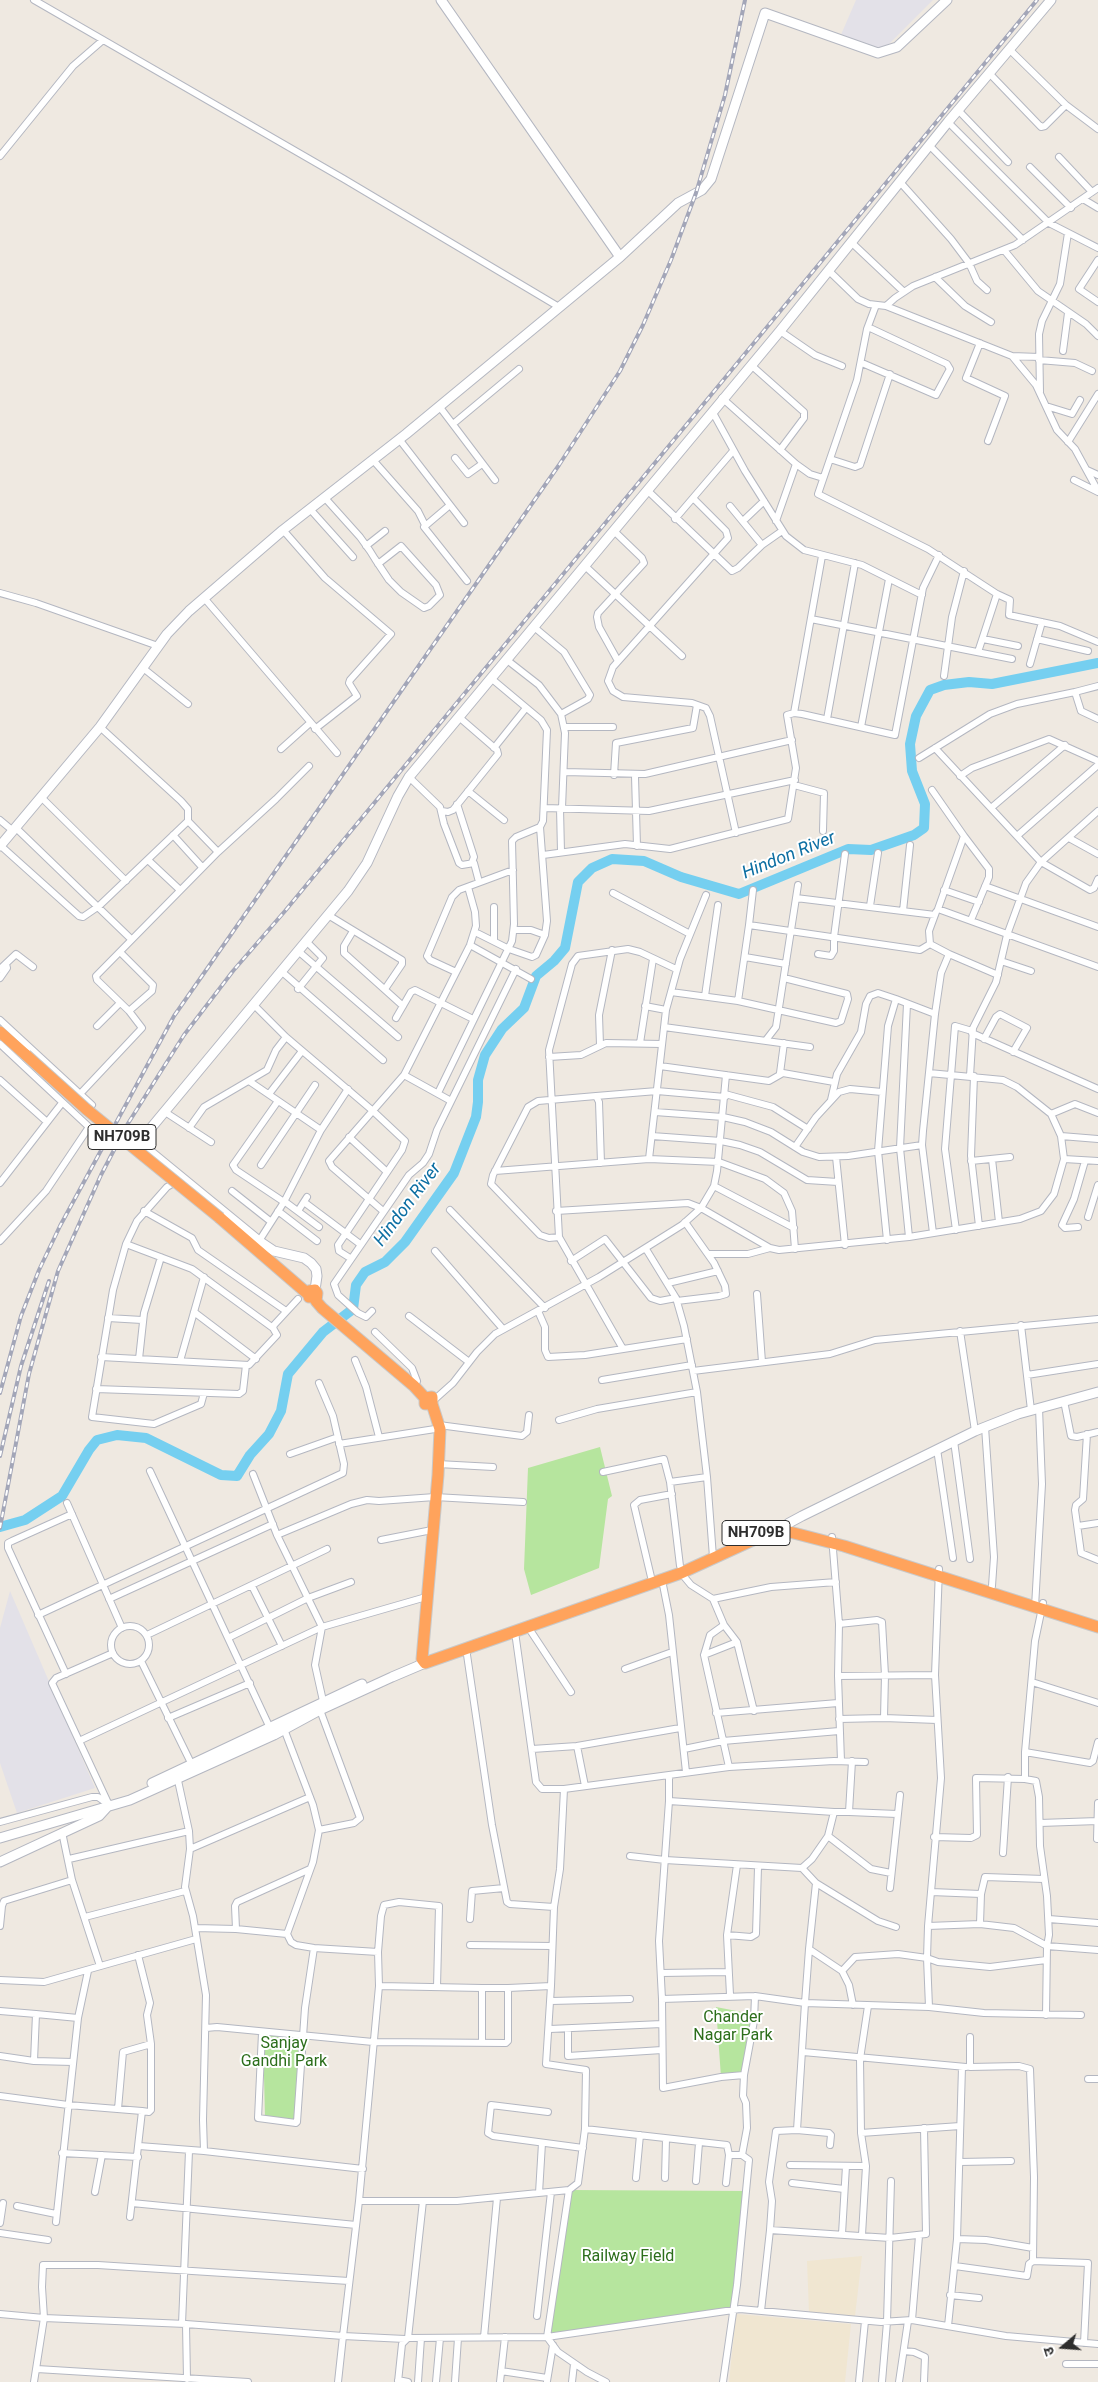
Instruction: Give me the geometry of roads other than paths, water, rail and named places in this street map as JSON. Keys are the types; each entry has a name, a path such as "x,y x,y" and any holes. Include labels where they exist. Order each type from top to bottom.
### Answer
{"highway":[{"name":"NH709B","path":"0,1032 86,1109 220,1218 430,1401"},
{"name":"NH709B","path":"382,1358 417,1381 430,1401 438,1430 438,1464 426,1597 423,1661"},
{"name":"NH709B","path":"423,1661 515,1632 784,1528 832,1540 938,1572 1098,1627"},
{"name":"NH709B","path":"938,1572 992,1586 1038,1605 1098,1621"},
{"name":"NH709B","path":"423,1661 656,1578"}],"main road":[{"path":"441,0 620,257"},
{"path":"0,846 100,727 158,646 189,612 283,530 399,439 620,257 678,203 702,190 711,179 765,13 878,53 897,47 947,0"},
{"path":"309,1295 317,1276 316,1269 311,1263 304,1258 274,1251 258,1241 145,1146 146,1134 358,877 398,796 409,778 722,398 780,331 948,122 1051,0"},
{"path":"784,1528 975,1431 1035,1409 1098,1392"},
{"path":"177,1775 192,1765 270,1728 423,1661"},
{"path":"0,1838 120,1802 128,1795 284,1729 321,1706"},
{"path":"0,1862 99,1816 109,1805"}],"street":[{"path":"34,0 352,184 559,307"},
{"path":"0,156 72,66 103,40"},
{"path":"1010,50 1066,105 1098,129"},
{"path":"990,74 1040,127 1045,126 1066,105"},
{"path":"958,110 1008,162"},
{"path":"948,122 1049,223 1098,248"},
{"path":"930,146 1023,240"},
{"path":"886,306 904,292 935,277 1004,250 1023,240 1095,190 1059,157"},
{"path":"1030,167 1071,208"},
{"path":"900,182 969,263 974,277 987,290"},
{"path":"1083,199 1098,208"},
{"path":"1040,392 1039,334 1042,321 1060,284 1068,233"},
{"path":"851,242 904,292"},
{"path":"1004,250 1038,291 1051,302 1086,324 1098,336"},
{"path":"1098,260 1079,289 1098,302"},
{"path":"828,270 851,294 869,304 886,306 1012,356 1075,363 1092,371"},
{"path":"935,277 965,306 991,322"},
{"path":"876,305 868,327 862,363 818,491 820,496 939,556 964,571 997,594 1010,600 1009,614 1076,630 1098,642"},
{"path":"1063,351 1068,313"},
{"path":"862,363 936,395 939,393 950,367 868,327"},
{"path":"780,331 815,355 842,366"},
{"path":"980,343 966,378 1005,396 988,441"},
{"path":"1012,356 1040,392 1057,430 1075,448 1098,492"},
{"path":"751,365 804,412 804,418 780,450"},
{"path":"452,424 519,370"},
{"path":"830,459 856,468 860,465 890,374"},
{"path":"1068,442 1098,394"},
{"path":"722,398 796,464 810,474 823,478"},
{"path":"1046,406 1072,414 1080,400"},
{"path":"439,406 494,480"},
{"path":"712,411 733,451 776,521 790,540 804,550 855,563 922,595"},
{"path":"399,439 464,523"},
{"path":"675,518 733,451"},
{"path":"455,458 468,474 482,464"},
{"path":"373,460 418,511 426,531 468,581"},
{"path":"776,521 796,464"},
{"path":"1087,470 1098,475"},
{"path":"1074,480 1098,492"},
{"path":"647,490 730,569 734,570 782,530"},
{"path":"325,498 366,546 378,564 394,586 421,607 429,606 440,595 436,585 400,546 378,564"},
{"path":"693,498 728,535 618,661 610,671 608,681 616,694 623,697 697,704 706,708 736,833"},
{"path":"743,521 764,501"},
{"path":"425,525 450,505"},
{"path":"730,506 762,545"},
{"path":"310,509 352,557"},
{"path":"283,530 325,578 391,634 350,680 349,683 358,696 316,729"},
{"path":"366,546 385,531"},
{"path":"614,531 642,558 644,563 598,613 597,621 618,661"},
{"path":"794,713 822,556"},
{"path":"543,855 615,845 670,848 788,819 794,782 795,759 786,718 794,713 895,734 922,595 928,574 939,556"},
{"path":"827,719 855,563"},
{"path":"585,566 614,596 682,656"},
{"path":"944,676 953,610 964,571"},
{"path":"861,727 889,579"},
{"path":"0,594 36,603 158,646"},
{"path":"978,652 997,594"},
{"path":"205,599 337,753"},
{"path":"811,619 1012,660"},
{"path":"1030,664 1042,622"},
{"path":"534,627 564,652 590,695 588,699 561,714"},
{"path":"1037,638 1088,651"},
{"path":"983,639 1018,646"},
{"path":"507,660 538,685 561,714 564,726 565,772 561,808 561,852"},
{"path":"143,668 188,704"},
{"path":"475,932 509,949 534,957 545,935 547,914 540,827 543,821 548,730 545,724 492,678"},
{"path":"919,758 1002,709 1098,686"},
{"path":"1075,692 1083,714 1098,719"},
{"path":"614,775 616,743 693,728 697,704"},
{"path":"494,748 526,708"},
{"path":"442,811 451,811 498,754 494,748 460,718"},
{"path":"281,749 310,723"},
{"path":"564,726 613,727"},
{"path":"0,846 79,916 87,916 100,906 188,821 190,816 188,809 181,801 100,727"},
{"path":"960,776 972,768 1051,739 1098,761"},
{"path":"565,772 635,776 792,740"},
{"path":"991,808 1065,745"},
{"path":"935,748 1041,862 1088,890 1092,890 1097,884"},
{"path":"1017,836 1098,765"},
{"path":"80,1094 141,1030 140,1025 129,1011 96,978 131,939 202,867 309,766"},
{"path":"635,776 637,846"},
{"path":"409,778 438,804 459,863 462,865 472,862"},
{"path":"544,808 636,812 660,810 794,782 824,793 823,831"},
{"path":"932,790 989,869 985,886 971,920"},
{"path":"468,792 504,820"},
{"path":"42,797 126,881"},
{"path":"457,804 474,857 472,862 479,882"},
{"path":"979,1226 971,1161 972,1032 998,975 1007,935 1019,899 1033,870 1098,811"},
{"path":"0,820 14,828 100,906 131,939"},
{"path":"188,821 218,852"},
{"path":"438,1093 509,949 514,930 512,841 516,837 540,827"},
{"path":"174,835 202,867"},
{"path":"930,944 929,931 964,836"},
{"path":"1069,838 1098,854"},
{"path":"903,911 910,845"},
{"path":"870,906 878,853"},
{"path":"818,954 833,954 845,854"},
{"path":"148,860 180,890"},
{"path":"456,972 430,960 427,956 452,897 459,890 512,870"},
{"path":"766,1040 775,1030 780,1009 798,885"},
{"path":"985,886 1098,927"},
{"path":"383,1211 330,1164 330,1158 404,1075 475,932 475,912 468,887"},
{"path":"738,1001 753,890"},
{"path":"944,890 979,902"},
{"path":"613,894 690,934"},
{"path":"649,1159 666,1010 676,969 706,895"},
{"path":"796,898 903,911 936,912 971,920 1007,935 1098,967"},
{"path":"704,996 718,905"},
{"path":"494,907 494,941"},
{"path":"328,915 402,960 402,964 385,989"},
{"path":"749,925 920,950 930,944"},
{"path":"514,930 531,930 545,935"},
{"path":"353,931 344,946 344,953 403,1006"},
{"path":"298,988 323,957 306,941"},
{"path":"930,944 998,975"},
{"path":"470,945 531,979"},
{"path":"622,1349 559,1237 548,1057 553,1032 575,959 582,955 612,950 633,950 676,969"},
{"path":"600,1045 599,1015 612,950"},
{"path":"298,951 315,968 398,1037"},
{"path":"120,952 154,985 152,991 129,1011"},
{"path":"0,969 16,954 33,967"},
{"path":"933,1233 922,1145 940,978 949,954"},
{"path":"745,957 786,964"},
{"path":"640,1043 653,959"},
{"path":"1001,961 1031,971"},
{"path":"0,978 7,968 6,964"},
{"path":"372,1311 366,1317 358,1313 338,1295 334,1284 350,1258 412,1171 426,1160 432,1148 437,1130 516,969"},
{"path":"281,971 298,988 383,1060"},
{"path":"671,992 738,1001 839,1023 848,999 844,992 784,978"},
{"path":"396,1018 415,990 473,1019"},
{"path":"831,1100 834,1082 861,1032 866,1004 870,996 878,993 935,1014"},
{"path":"887,1240 878,1151 888,1026 896,999"},
{"path":"97,1026 120,1003"},
{"path":"253,1004 302,1051 348,1089 405,1141 405,1146 338,1249 350,1258"},
{"path":"908,1004 900,1148 909,1237"},
{"path":"645,1006 666,1010"},
{"path":"984,1039 996,1017 1000,1014 1026,1028 1013,1052"},
{"path":"0,1020 92,1105"},
{"path":"956,1230 945,1148 955,1026 1098,1089"},
{"path":"664,1027 810,1047"},
{"path":"189,1128 204,1107 269,1068 276,1050 286,1036"},
{"path":"548,1057 581,1055 600,1045 613,1043 662,1044"},
{"path":"780,1073 784,1043"},
{"path":"0,1044 89,1127 46,1191 0,1241"},
{"path":"268,1094 302,1051"},
{"path":"660,1066 769,1081 780,1073 834,1082"},
{"path":"708,1254 748,1254 770,1248 795,1249 909,1237 1034,1215 1048,1205 1060,1178 1064,1159 1061,1136 1051,1114 1017,1087 1003,1080 930,1073"},
{"path":"404,1075 451,1101"},
{"path":"430,1401 452,1383 485,1343 503,1329 586,1285 646,1249 686,1222 701,1208 714,1186 719,1162 726,1075"},
{"path":"0,1080 47,1122"},
{"path":"249,1081 321,1130"},
{"path":"261,1165 315,1085"},
{"path":"258,1241 284,1201 321,1130 348,1089"},
{"path":"795,1147 808,1128 839,1092 850,1089 882,1092"},
{"path":"559,1237 549,1238 540,1235 492,1187 491,1180 495,1171 528,1107 534,1102 657,1091 725,1095 773,1107 808,1128"},
{"path":"596,1096 599,1102 601,1163"},
{"path":"278,1101 233,1165 236,1170 284,1201 319,1227"},
{"path":"0,1183 62,1103"},
{"path":"1051,1114 1075,1104 1098,1113"},
{"path":"165,1112 211,1142"},
{"path":"655,1112 723,1117 763,1128 812,1156 836,1157 922,1145"},
{"path":"652,1136 721,1141 753,1149 808,1180 838,1182"},
{"path":"1061,1136 1098,1139"},
{"path":"350,1137 387,1172"},
{"path":"836,1157 845,1245"},
{"path":"971,1161 1010,1157"},
{"path":"495,1171 649,1159 719,1162 756,1174 776,1185 784,1193 789,1202 794,1228 795,1249"},
{"path":"992,1159 999,1222"},
{"path":"1064,1159 1098,1161"},
{"path":"1078,1227 1065,1228 1062,1225 1074,1200 1085,1161"},
{"path":"181,1178 167,1187 132,1228 113,1290 91,1415 93,1419 149,1424 159,1423 201,1404 204,1393"},
{"path":"1088,1217 1098,1185"},
{"path":"714,1186 794,1228"},
{"path":"232,1191 270,1221"},
{"path":"298,1211 305,1200 360,1244"},
{"path":"556,1211 682,1202 701,1208 770,1248"},
{"path":"450,1210 541,1309 545,1327 545,1350 548,1357 577,1356 687,1339"},
{"path":"278,1211 317,1241"},
{"path":"144,1212 192,1238 198,1250 286,1311"},
{"path":"571,1261 605,1238 651,1298 660,1301 726,1294 726,1286 718,1271 686,1222"},
{"path":"101,1357 246,1365 256,1359 277,1335 273,1328 204,1277 162,1257 126,1244"},
{"path":"646,1249 668,1283 676,1300 687,1339 697,1392 707,1477 713,1554"},
{"path":"435,1251 503,1329"},
{"path":"139,1359 142,1320 162,1257"},
{"path":"668,1283 718,1271"},
{"path":"180,1361 204,1277"},
{"path":"757,1294 762,1362"},
{"path":"273,1328 286,1311 309,1295"},
{"path":"194,1312 256,1359"},
{"path":"409,1316 469,1362"},
{"path":"108,1318 142,1320"},
{"path":"602,1380 693,1368 830,1354 875,1340 1098,1319"},
{"path":"1020,1325 1027,1375 1035,1409 1042,1484 1038,1605 1025,1752 1025,1779"},
{"path":"960,1331 975,1431"},
{"path":"375,1332 412,1368 417,1381"},
{"path":"355,1360 368,1394 379,1437"},
{"path":"1027,1375 1098,1364"},
{"path":"96,1389 242,1393 246,1365"},
{"path":"38,1615 343,1472 344,1464 338,1436 328,1400 319,1383"},
{"path":"559,1420 597,1409 697,1392"},
{"path":"1064,1401 1071,1436 1098,1432"},
{"path":"339,1444 438,1430 522,1436 527,1432 529,1415"},
{"path":"985,1428 994,1557 992,1586"},
{"path":"1087,1434 1083,1499 1075,1506 1081,1553 1084,1556 1098,1560"},
{"path":"290,1454 338,1436"},
{"path":"954,1441 970,1559"},
{"path":"937,1449 953,1558"},
{"path":"603,1472 662,1458 667,1464 680,1569 691,1585 713,1599 724,1625 737,1642 754,1711"},
{"path":"438,1464 493,1467"},
{"path":"150,1471 270,1728"},
{"path":"253,1474 277,1535 322,1627 315,1665 321,1706 360,1818 354,1823 319,1830"},
{"path":"670,1482 707,1477"},
{"path":"672,1494 640,1500 634,1505 669,1614 686,1772"},
{"path":"277,1535 359,1502 435,1497 523,1502"},
{"path":"67,1503 122,1628"},
{"path":"66,1674 9,1552 8,1543 72,1514"},
{"path":"1078,1526 1098,1523"},
{"path":"109,1599 273,1524"},
{"path":"382,1540 432,1530"},
{"path":"832,1540 839,1624 838,1703 841,1761"},
{"path":"147,1635 327,1549"},
{"path":"929,2007 928,1926 934,1838 941,1778 935,1674 938,1572"},
{"path":"228,1638 308,1598 351,1582"},
{"path":"713,1599 771,1587 836,1582"},
{"path":"252,1586 282,1646"},
{"path":"79,1741 322,1627 426,1597"},
{"path":"839,1624 877,1620 882,1622 885,1675 884,1718"},
{"path":"724,1625 710,1635 704,1655 729,1767"},
{"path":"528,1627 571,1692"},
{"path":"122,1628 138,1628 147,1635 149,1640 148,1652 141,1660 129,1664 122,1662 113,1653 111,1648 113,1636 122,1628"},
{"path":"515,1632 538,1786 542,1789 564,1789 729,1767 841,1761 865,1762"},
{"path":"704,1655 737,1642"},
{"path":"466,1648 486,1788 504,1888 509,1904 554,1907"},
{"path":"625,1669 672,1652"},
{"path":"109,1805 52,1683 56,1678 113,1653"},
{"path":"141,1660 192,1765"},
{"path":"838,1676 935,1674"},
{"path":"1032,1682 1098,1703"},
{"path":"168,1718 250,1683"},
{"path":"716,1713 838,1703"},
{"path":"839,1719 937,1720"},
{"path":"532,1749 577,1746 680,1728"},
{"path":"284,1729 310,1797 319,1830 310,1869 287,1934"},
{"path":"684,1749 723,1741 840,1731"},
{"path":"1025,1752 1090,1763 1093,1761 1098,1742"},
{"path":"577,1746 585,1786"},
{"path":"849,1812 852,1761"},
{"path":"177,1775 189,1830 190,1849 185,1891 195,1928 206,1994 204,2151"},
{"path":"669,1776 669,1801 659,1941 663,2088 721,2077 744,2075"},
{"path":"1003,1853 1008,1778"},
{"path":"934,1838 971,1838 976,1836 975,1779 1025,1779 1034,1780 1038,1784 1044,1879 1049,1919 1046,1960 1046,2015"},
{"path":"359,2201 423,2202 498,2198 569,2190 578,2183 585,2129 586,2070 546,2064 550,2029 554,1907 560,1869 564,1789"},
{"path":"890,1888 900,1795"},
{"path":"0,1822 96,1796 109,1805"},
{"path":"190,1849 310,1797"},
{"path":"669,1801 834,1812 897,1814"},
{"path":"1097,1839 1098,1803"},
{"path":"630,1856 758,1867 802,1868 812,1859 828,1836 834,1812"},
{"path":"1040,1823 1098,1821"},
{"path":"69,1859 189,1830"},
{"path":"62,1832 72,1880 100,1966"},
{"path":"828,1836 872,1869 891,1873"},
{"path":"730,1995 728,1936 737,1865"},
{"path":"728,1936 751,1937 756,1934 758,1867"},
{"path":"802,1868 816,1883 878,1922 896,1927"},
{"path":"236,1929 235,1906 237,1902 310,1869"},
{"path":"980,1924 981,1894 984,1878 988,1876 1044,1879"},
{"path":"0,1926 4,1901 72,1880"},
{"path":"797,2130 809,1949 816,1883"},
{"path":"470,1919 472,1891 504,1888"},
{"path":"85,1918 185,1891"},
{"path":"931,1892 981,1894"},
{"path":"338,2382 363,2169 373,2042 380,1986 378,1952 384,1905 399,1902 439,1906 437,1987"},
{"path":"1049,1919 1098,1923"},
{"path":"928,1926 980,1924 1014,1928 1047,1946 1098,1950"},
{"path":"195,1928 236,1929 287,1934"},
{"path":"287,1934 293,1944 314,1948 378,1952"},
{"path":"0,1980 44,1982 196,1939"},
{"path":"470,1945 552,1946"},
{"path":"262,2033 258,2118 297,2122 305,2008 314,1948"},
{"path":"809,1949 842,1971 849,1985 853,2005"},
{"path":"842,1971 855,1956 898,1954 927,1958 938,1962 990,1967 1046,1960"},
{"path":"0,2096 118,2109 150,2110 148,2015 150,2003 138,1955"},
{"path":"56,2222 72,2062 78,2018 88,1971"},
{"path":"661,1974 728,1972"},
{"path":"380,1986 508,1988 552,1986"},
{"path":"482,1988 482,2043"},
{"path":"206,2028 217,2027 262,2033 373,2042 482,2043 508,2041 508,1988"},
{"path":"662,1999 730,1995 755,1996 805,2003 929,2007 984,2014 1081,2015"},
{"path":"742,2156 748,2128 744,2096 744,2075 754,2021 755,1996"},
{"path":"551,2001 630,1999"},
{"path":"862,2235 866,2166 861,2133 860,2059 868,2006"},
{"path":"0,2011 78,2018"},
{"path":"34,2061 36,2014"},
{"path":"550,2029 568,2030 662,2024"},
{"path":"568,2030 568,2056 662,2050"},
{"path":"970,2037 970,2067"},
{"path":"118,2109 123,2052 150,2044"},
{"path":"803,2052 860,2059 962,2067 1020,2066 1030,2069 1034,2177 1033,2261 1030,2264 1027,2276 955,2266"},
{"path":"0,2056 34,2061 72,2062"},
{"path":"948,2326 950,2294 958,2239 962,2067"},
{"path":"1088,2079 1098,2079"},
{"path":"548,2112 493,2105 490,2108 489,2135 583,2148"},
{"path":"130,2217 142,2111"},
{"path":"861,2133 960,2126"},
{"path":"770,2230 890,2238 919,2236 927,2233 924,2128"},
{"path":"585,2129 726,2145 729,2155 726,2183"},
{"path":"761,2311 772,2201 769,2182 776,2132 797,2130 829,2132 831,2135 830,2145"},
{"path":"636,2178 640,2135"},
{"path":"665,2178 666,2139"},
{"path":"539,2193 542,2143"},
{"path":"696,2181 699,2143"},
{"path":"139,2146 204,2151 363,2169"},
{"path":"186,2379 183,2270 189,2151"},
{"path":"62,2153 138,2157"},
{"path":"95,2192 102,2155"},
{"path":"723,2382 737,2286 749,2160 748,2157 729,2155"},
{"path":"960,2162 1011,2161"},
{"path":"790,2165 866,2166"},
{"path":"842,2234 846,2166"},
{"path":"882,2382 887,2322 891,2181"},
{"path":"792,2183 844,2189"},
{"path":"569,2190 547,2337 574,2364 606,2382"},
{"path":"537,2316 551,2192"},
{"path":"484,2337 498,2198"},
{"path":"408,2382 398,2381 402,2344 406,2339 423,2202"},
{"path":"0,2223 3,2203"},
{"path":"132,2203 356,2225"},
{"path":"17,2206 56,2214"},
{"path":"0,2233 48,2240"},
{"path":"899,2382 910,2321 919,2236"},
{"path":"958,2239 986,2240 1033,2248"},
{"path":"1033,2261 1087,2263 1084,2343"},
{"path":"34,2382 44,2318 43,2265 98,2265 349,2281"},
{"path":"950,2294 980,2298"},
{"path":"0,2314 406,2339 547,2337 732,2310 865,2321 910,2321 1006,2336 1098,2344"},
{"path":"859,2382 865,2321"},
{"path":"500,2382 505,2337"},
{"path":"418,2382 422,2338"},
{"path":"436,2382 440,2338"},
{"path":"455,2382 458,2338"},
{"path":"501,2371 547,2380 553,2345"},
{"path":"904,2351 925,2357 924,2382"},
{"path":"572,2382 574,2364"},
{"path":"1066,2364 1098,2364"},
{"path":"37,2369 248,2382"}],"waterway":[{"name":"Hindon River","path":"0,1527 25,1520 62,1496 97,1440 117,1435 146,1438 221,1475 237,1476 250,1455 269,1434 281,1411 288,1374 323,1332 353,1309 356,1285 365,1272 385,1262 405,1242 454,1173 476,1117 478,1080 485,1055 502,1029 524,1008 536,976 554,961 565,948 578,882 592,868 612,859 644,861 681,877 739,894 848,849 871,850 914,835 924,828 925,804 912,771 910,744 916,716 930,690 944,685 969,682 992,684 1098,663"}],"railway":[{"path":"0,1393 21,1316 39,1270 60,1226 174,1016 559,465 620,371 643,325 671,260 696,193 725,95 745,0"},
{"path":"0,1528 29,1374 58,1271 101,1175 127,1125 184,1035 233,971 285,911 1037,0"},
{"path":"0,1456 21,1366 49,1281"}],"park label":[{"name":"Chander Nagar Park","path":"733,2027"},
{"name":"Sanjay Gandhi Park","path":"284,2053"},
{"name":"Railway Field","path":"628,2257"}]}
